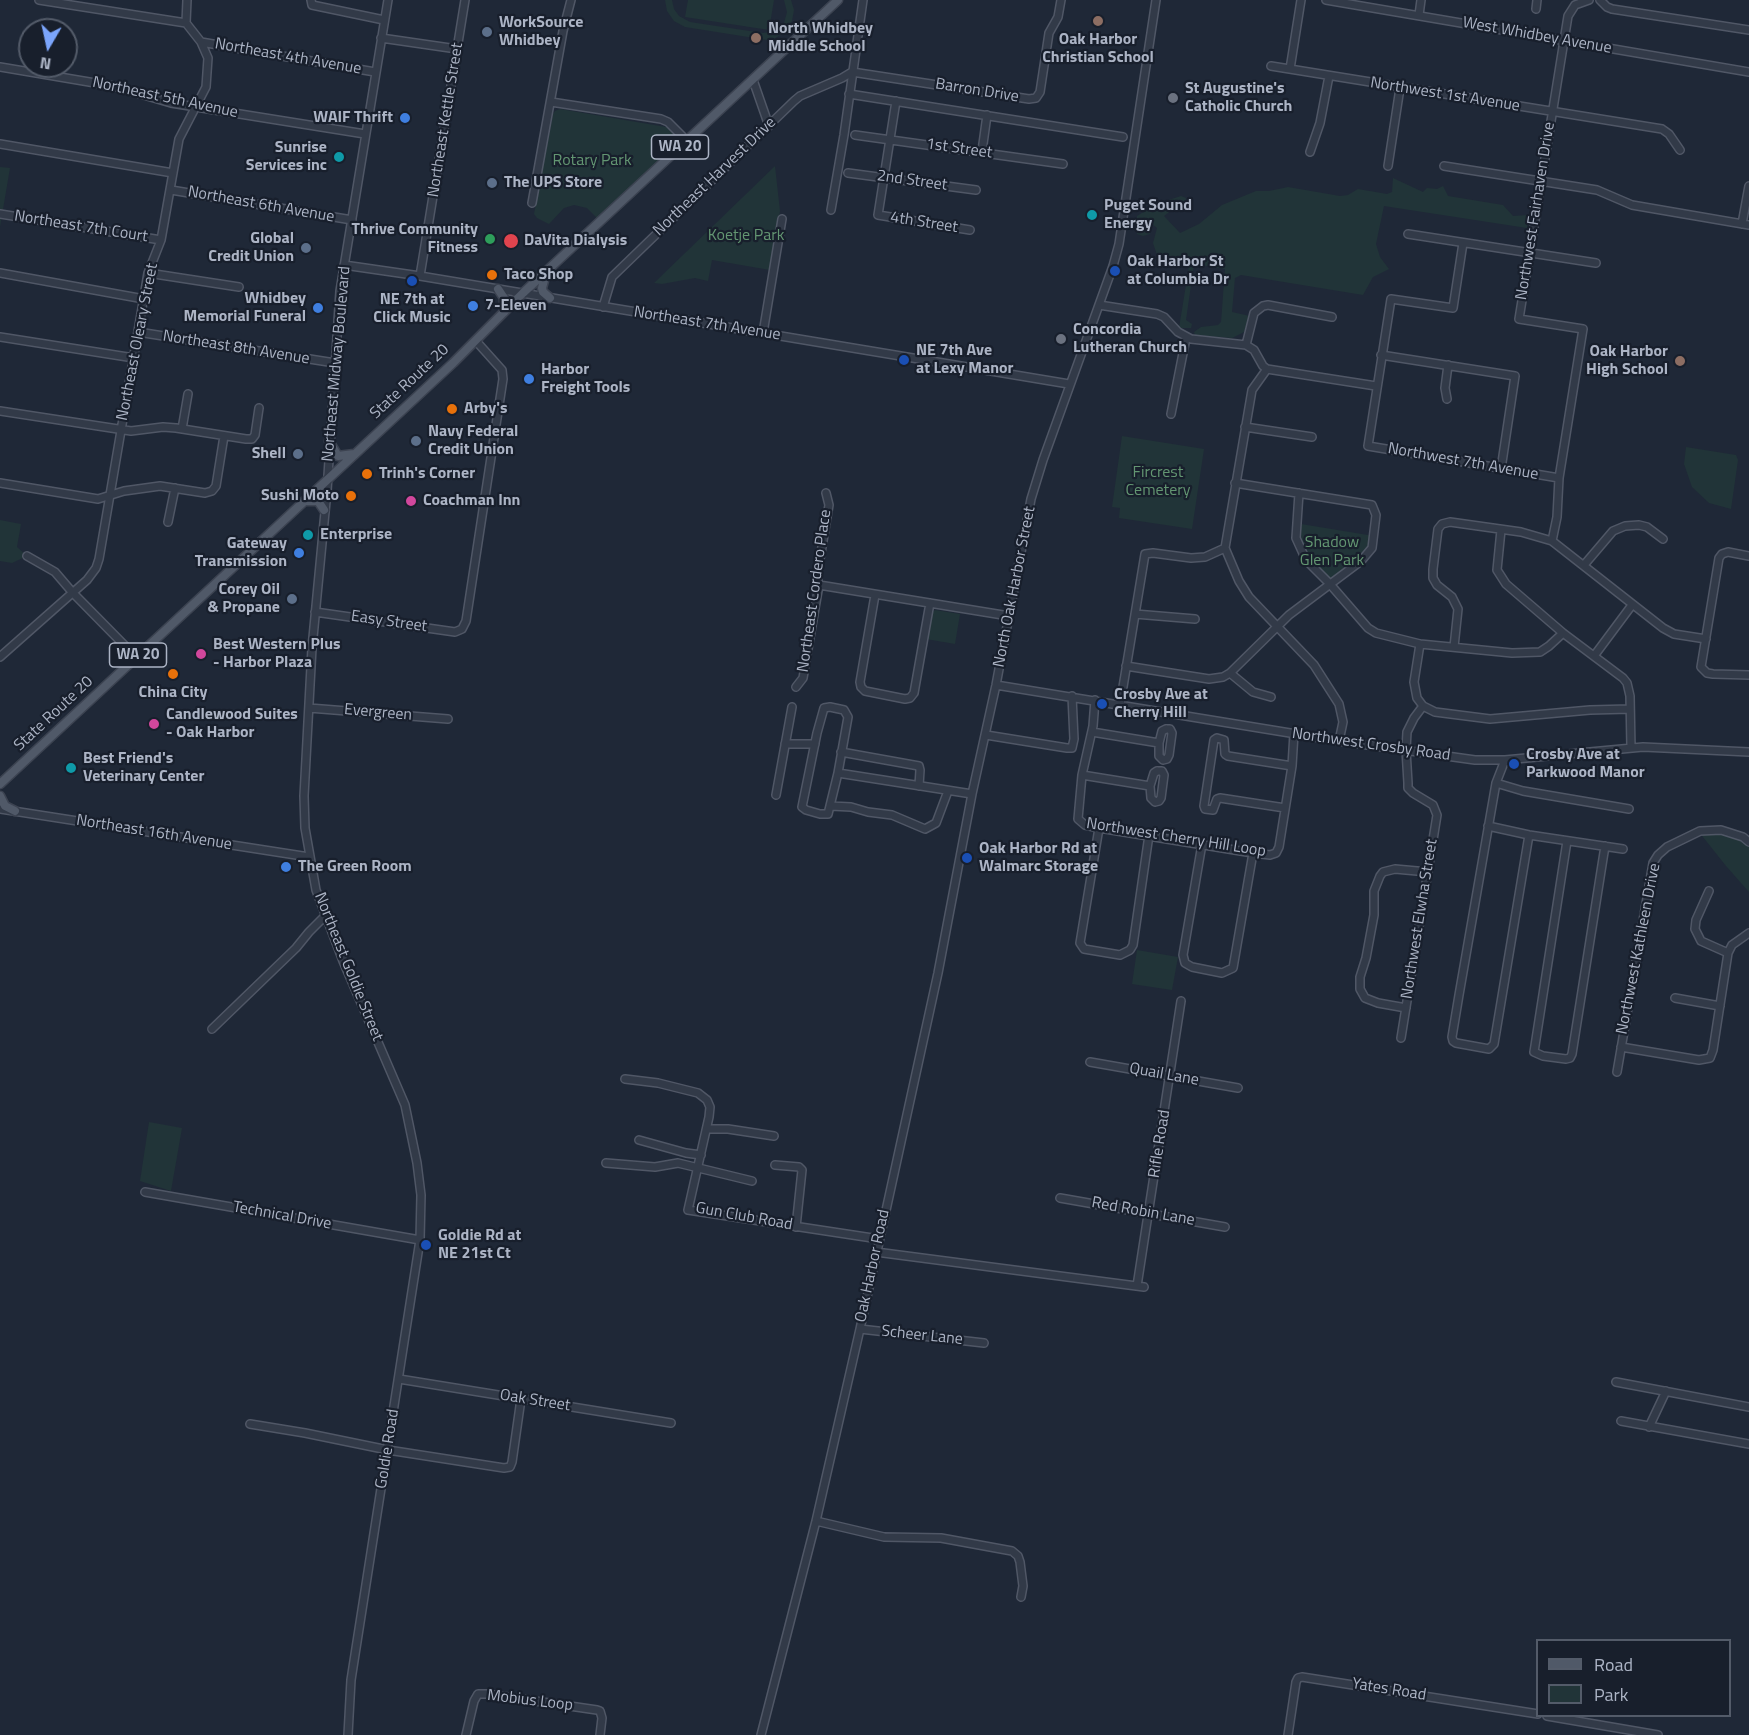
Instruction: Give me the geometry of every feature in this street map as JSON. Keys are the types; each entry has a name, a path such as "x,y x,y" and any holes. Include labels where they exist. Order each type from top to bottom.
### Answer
{"main road":[{"name":"State Route 20","path":"0,785 837,0"},
{"path":"546,272 542,288 550,298"},
{"path":"498,289 504,298 504,312"},
{"path":"329,441 338,456 355,454"},
{"path":"304,501 318,501 324,510"},
{"path":"0,796 5,806 15,811"}],"street":[{"path":"39,0 68,2 186,23 187,0"},
{"path":"310,0 312,5 384,20"},
{"name":"Northeast Midway Boulevard","path":"327,479 340,291 388,0"},
{"name":"Northeast Kettle Street","path":"420,276 465,0"},
{"path":"532,203 563,31 571,0"},
{"path":"831,210 863,0"},
{"name":"Barron Drive","path":"852,72 1029,99 1036,98 1040,92 1049,33 1058,17 1061,0"},
{"name":"North Oak Harbor Street","path":"972,794 996,685 1031,499 1119,244 1156,0"},
{"path":"1290,69 1301,0"},
{"name":"West Whidbey Avenue","path":"1326,0 1358,3 1749,72"},
{"path":"1419,15 1421,0"},
{"path":"1536,9 1537,0"},
{"name":"Northwest Fairhaven Drive","path":"1552,541 1558,510 1559,478 1583,329 1519,319 1569,12 1575,5 1588,0"},
{"path":"1600,0 1612,9 1749,30"},
{"name":"Northeast Oleary Street","path":"0,657 73,593 96,568 148,273 161,240 179,139 204,94 208,58 201,42 186,23"},
{"path":"381,38 457,50"},
{"name":"Northeast 4th Avenue","path":"201,42 375,72"},
{"name":"Northwest 1st Avenue","path":"1271,66 1662,129 1669,134 1680,150"},
{"name":"Northeast 5th Avenue","path":"0,67 113,86 171,103 365,134"},
{"name":"Northeast Harvest Drive","path":"603,307 612,277 800,96 852,72"},
{"path":"1311,152 1320,123 1329,76"},
{"path":"753,80 769,126"},
{"path":"1388,166 1400,88"},
{"path":"849,94 1123,137"},
{"path":"884,177 896,101"},
{"path":"551,102 661,119 668,122 687,141"},
{"path":"982,152 987,115"},
{"name":"1st Street","path":"855,135 1063,164"},
{"name":"Northeast 6th Avenue","path":"0,144 173,173"},
{"path":"1444,166 1602,191 1632,205 1745,224 1749,186"},
{"name":"2nd Street","path":"848,173 976,190"},
{"name":"4th Street","path":"884,177 878,215 970,230"},
{"name":"Northeast 6th Avenue","path":"171,190 352,220"},
{"name":"Northeast 7th Court","path":"0,214 161,240"},
{"path":"763,333 782,219"},
{"path":"1408,234 1596,263"},
{"path":"1099,305 1157,314 1164,317 1186,338 1197,341 1246,345 1254,350 1267,369 1376,386 1391,299 1453,308 1463,243"},
{"name":"Northeast 7th Avenue","path":"344,265 1069,384"},
{"path":"0,273 144,299"},
{"path":"148,273 240,287"},
{"path":"1246,345 1254,313 1263,306 1332,316"},
{"name":"Northeast 8th Avenue","path":"138,332 335,363"},
{"path":"0,337 134,358"},
{"path":"1171,414 1186,338"},
{"name":"Easy Street","path":"315,612 455,632 462,629 466,621 503,379 502,370 476,341"},
{"path":"1381,355 1515,376 1501,469"},
{"path":"1447,399 1445,387 1448,365"},
{"path":"1267,369 1252,390 1224,548 1249,597 1314,664 1339,704 1342,722 1339,741"},
{"name":"Northwest 7th Avenue","path":"1376,386 1368,446 1559,478"},
{"path":"182,429 188,394"},
{"path":"0,411 121,430 140,431 163,427 252,439 255,435 259,408"},
{"path":"1245,427 1312,437"},
{"path":"0,483 98,499 124,490 145,487 175,488 205,493 216,486 224,436"},
{"name":"Northeast Goldie Street","path":"327,479 315,612 304,826 316,890 405,1105 417,1163"},
{"path":"1126,666 1209,679 1217,679 1230,673 1277,627 1329,583 1367,555 1374,541 1375,509 1372,505 1235,483"},
{"path":"168,522 175,488"},
{"name":"Northeast Cordero Place","path":"796,687 803,678 819,585 817,577 829,505 826,493"},
{"path":"1299,493 1296,538 1306,560 1368,628 1385,636 1420,644 1532,653 1545,650 1563,633"},
{"path":"1454,647 1458,619 1456,603 1437,585 1432,569 1438,529 1442,524 1450,522 1521,532 1552,541 1669,632 1706,639"},
{"path":"1584,565 1612,531 1625,526 1647,527 1663,539"},
{"path":"1501,530 1497,564 1499,575 1506,584 1563,633 1627,683 1630,696 1631,748"},
{"path":"1120,705 1146,554 1205,557 1224,548"},
{"path":"1749,556 1728,552 1719,558 1701,667 1713,674 1749,675"},
{"path":"27,556 55,572 136,657"},
{"path":"819,585 1009,616"},
{"path":"875,594 861,687 866,691 904,699 910,698 914,693 930,603"},
{"path":"1594,656 1632,605"},
{"path":"1135,614 1195,619"},
{"path":"1420,644 1414,682 1417,698 1423,706 1435,712 1490,719 1630,709"},
{"path":"1230,673 1253,692 1271,697"},
{"name":"Northwest Crosby Road","path":"996,685 1339,741 1475,760 1505,760 1631,748 1668,747 1749,752"},
{"path":"986,735 1072,748 1074,739 1072,696"},
{"name":"Northwest Cherry Hill Loop","path":"1095,700 1092,732 1082,774 1078,819 1085,825 1099,828 1253,853 1270,855 1276,853 1279,847 1292,766 1294,733"},
{"path":"1406,750 1410,724 1423,706"},
{"path":"776,795 792,707"},
{"name":"Evergreen","path":"309,708 448,719"},
{"path":"824,708 844,710 848,717 828,814 806,810 802,807 815,744 824,708"},
{"path":"1092,732 1159,743"},
{"path":"1285,808 1220,798 1217,799 1213,810 1205,809 1214,740 1217,738 1224,740 1225,754 1228,756 1292,766"},
{"path":"785,744 815,744"},
{"name":"Northwest Elwha Street","path":"1401,1038 1437,815 1430,802 1408,788 1406,750"},
{"path":"841,752 919,766 919,786"},
{"path":"1505,760 1496,783 1488,826 1452,1037 1456,1043 1489,1049 1494,1044 1529,835"},
{"path":"838,773 972,794"},
{"path":"1082,774 1150,786"},
{"path":"1496,783 1523,791 1629,810"},
{"path":"831,806 851,807 892,816 925,829 936,823 948,791"},
{"name":"Oak Harbor Road","path":"761,1735 816,1521 860,1329 938,973 972,794"},
{"name":"Northeast 16th Avenue","path":"0,809 309,857"},
{"path":"1488,826 1529,835 1623,849"},
{"path":"1099,828 1080,942 1084,949 1120,955 1130,950 1133,945 1149,835"},
{"name":"Northwest Kathleen Drive","path":"1617,1072 1653,863 1667,847 1700,831 1721,830 1743,837 1749,842"},
{"path":"1567,841 1534,1052 1551,1058 1566,1059 1570,1058 1572,1053 1605,846"},
{"path":"1202,844 1183,956 1185,963 1192,968 1222,973 1233,968 1253,853"},
{"path":"1406,1008 1365,998 1359,986 1360,977 1374,915 1374,891 1380,876 1383,872 1395,868 1428,872"},
{"path":"1709,891 1696,920 1695,929 1701,941 1728,953"},
{"path":"212,1029 296,948 325,916"},
{"path":"1621,1047 1705,1060 1712,1055 1728,953 1732,945 1749,933"},
{"path":"1675,998 1720,1006"},
{"name":"Rifle Road","path":"876,1252 1140,1286 1181,1002"},
{"name":"Quail Lane","path":"1090,1062 1238,1088"},
{"name":"Gun Club Road","path":"625,1079 658,1083 698,1093 704,1096 710,1107 688,1210 879,1239"},
{"path":"707,1129 728,1129 774,1136"},
{"path":"639,1140 701,1155"},
{"name":"Goldie Road","path":"348,1735 351,1680 420,1240 421,1195 417,1163"},
{"path":"606,1163 655,1167 678,1163 752,1181"},
{"path":"775,1165 799,1167 802,1170 796,1227"},
{"name":"Technical Drive","path":"145,1192 420,1240"},
{"name":"Red Robin Lane","path":"1060,1198 1225,1227"},
{"name":"Scheer Lane","path":"860,1329 984,1343"},
{"name":"Oak Street","path":"399,1379 671,1423"},
{"path":"1616,1382 1749,1407"},
{"path":"1650,1427 1666,1391"},
{"path":"250,1424 388,1450 504,1468 510,1467 522,1399"},
{"path":"1621,1421 1749,1444"},
{"path":"816,1521 884,1537 941,1538 1012,1551 1020,1563 1023,1586 1021,1597"},
{"name":"Yates Road","path":"1288,1735 1296,1682 1302,1677 1536,1714"},
{"name":"Mobius Loop","path":"466,1735 474,1701 478,1695 487,1694 600,1711 602,1718 600,1735"},
{"path":"1553,1717 1658,1735"}],"green space":[{"path":"665,0 672,0 679,16 690,22 763,33 774,31 784,23 787,12 784,0 791,0 794,10 792,21 786,31 774,39 767,40 685,27 674,21 667,11"},
{"path":"688,0 774,0 769,30 685,17"},
{"name":"Rotary Park","path":"560,109 666,127 678,136 679,143 597,218 587,208 574,205 564,208 549,224 534,214 553,114"},
{"name":"Koetje Park","path":"775,166 780,211 770,270 712,260 708,281 695,278 662,284 654,283"},
{"path":"0,167 10,168 0,227"},
{"path":"1393,178 1423,192 1427,188 1437,189 1443,186 1448,196 1503,205 1513,216 1528,215 1527,228 1384,206 1376,244 1380,257 1389,269 1373,277 1363,295 1241,275 1235,278 1232,312 1250,316 1244,332 1232,338 1195,335 1194,332 1201,327 1218,325 1221,322 1225,269 1194,264 1186,320 1192,324 1191,328 1179,328 1189,266 1159,261 1153,243 1157,228 1152,224 1146,223 1151,230 1150,234 1143,236 1137,234 1137,216 1156,204 1181,196 1186,198 1185,204 1164,216 1180,233 1199,224 1222,205 1256,191 1288,187 1340,196 1348,195 1358,189 1387,194 1392,192"},
{"name":"Fircrest Cemetery","path":"1122,436 1204,449 1192,529 1119,518 1120,508 1112,507"},
{"path":"1686,447 1736,455 1738,460 1731,509 1709,503 1692,487 1684,464"},
{"path":"0,520 21,524 17,547 27,556 12,563 0,561"},
{"name":"Shadow Glen Park","path":"1295,523 1374,536 1372,548 1329,583 1301,550"},
{"path":"935,610 960,614 955,644 926,639 930,614"},
{"path":"1710,830 1749,842 1749,892 1699,832"},
{"path":"1137,950 1178,957 1172,990 1132,984"},
{"path":"149,1122 182,1128 171,1191 140,1181"}],"place":[{"name":"Oak Harbor Christian School","path":"1098,21"},
{"name":"WorkSource Whidbey","path":"487,32"},
{"name":"North Whidbey Middle School","path":"756,38"},
{"name":"St Augustine's Catholic Church","path":"1173,98"},
{"name":"WAIF Thrift","path":"405,118"},
{"name":"Sunrise Services inc","path":"339,157"},
{"name":"The UPS Store","path":"492,183"},
{"name":"Puget Sound Energy","path":"1092,215"},
{"name":"Thrive Community Fitness","path":"490,239"},
{"name":"DaVita Dialysis","path":"511,241"},
{"name":"Global Credit Union","path":"306,248"},
{"name":"Oak Harbor St at Columbia Dr","path":"1115,271"},
{"name":"Taco Shop","path":"492,275"},
{"name":"NE 7th at Click Music","path":"412,281"},
{"name":"7-Eleven","path":"473,306"},
{"name":"Whidbey Memorial Funeral","path":"318,308"},
{"name":"Concordia Lutheran Church","path":"1061,339"},
{"name":"NE 7th Ave at Lexy Manor","path":"904,360"},
{"name":"Oak Harbor High School","path":"1680,361"},
{"name":"Harbor Freight Tools","path":"529,379"},
{"name":"Arby's","path":"452,409"},
{"name":"Navy Federal Credit Union","path":"416,441"},
{"name":"Shell","path":"298,454"},
{"name":"Trinh's Corner","path":"367,474"},
{"name":"Sushi Moto","path":"351,496"},
{"name":"Coachman Inn","path":"411,501"},
{"name":"Enterprise","path":"308,535"},
{"name":"Gateway Transmission","path":"299,553"},
{"name":"Corey Oil & Propane","path":"292,599"},
{"name":"Best Western Plus - Harbor Plaza","path":"201,654"},
{"name":"China City","path":"173,674"},
{"name":"Crosby Ave at Cherry Hill","path":"1102,704"},
{"name":"Candlewood Suites - Oak Harbor","path":"154,724"},
{"name":"Crosby Ave at Parkwood Manor","path":"1514,764"},
{"name":"Best Friend's Veterinary Center","path":"71,768"},
{"name":"Oak Harbor Rd at Walmarc Storage","path":"967,858"},
{"name":"The Green Room","path":"286,867"},
{"name":"Goldie Rd at NE 21st Ct","path":"426,1245"}]}
